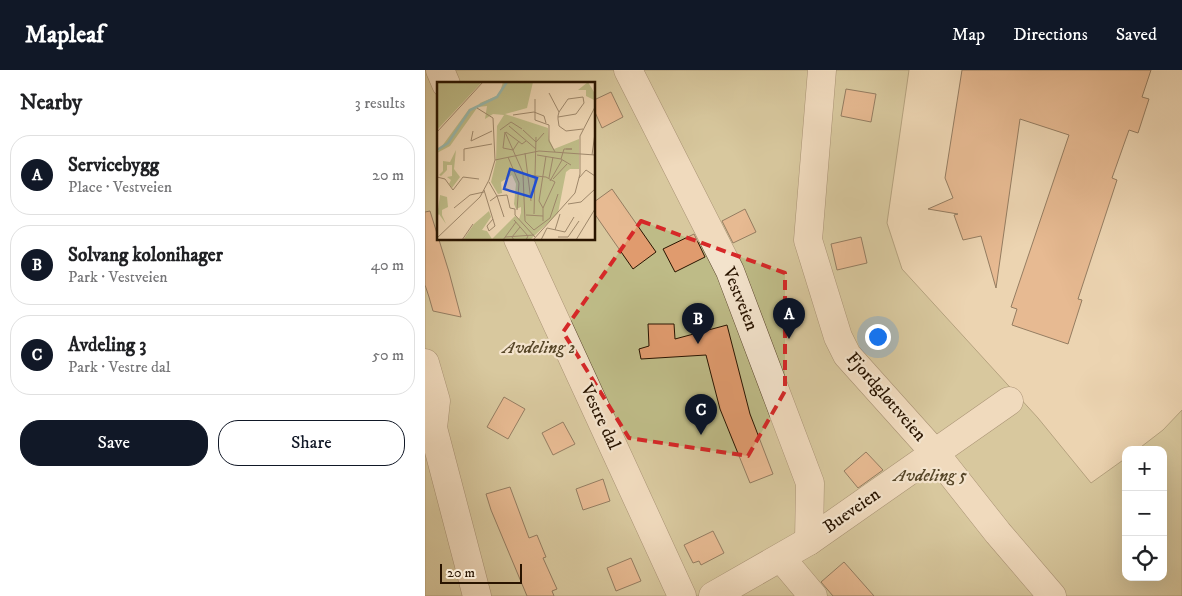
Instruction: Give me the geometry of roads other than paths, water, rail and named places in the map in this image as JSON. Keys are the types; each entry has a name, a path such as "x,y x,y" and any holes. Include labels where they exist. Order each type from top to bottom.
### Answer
{"street":[{"path":"440,70 445,82"},
{"name":"Vestveien","path":"628,70 730,271 810,483 809,541"},
{"name":"Fjordgløttveien","path":"822,70 808,240 838,337 847,355 934,452 998,533 1052,596"},
{"name":"Vestre dal","path":"518,240 682,596"},
{"path":"425,362 436,401 429,423 477,596"},
{"name":"Bueveien","path":"713,596 809,541 1009,401"},
{"path":"781,558 813,596"}],"place":[{"name":"Servicebygg","path":"789,339"},
{"name":"Solvang kolonihager","path":"698,344"},
{"name":"Avdeling 3","path":"701,435"}],"park label":[{"name":"Avdeling 2","path":"539,348"},
{"name":"Avdeling 5","path":"930,476"}]}
